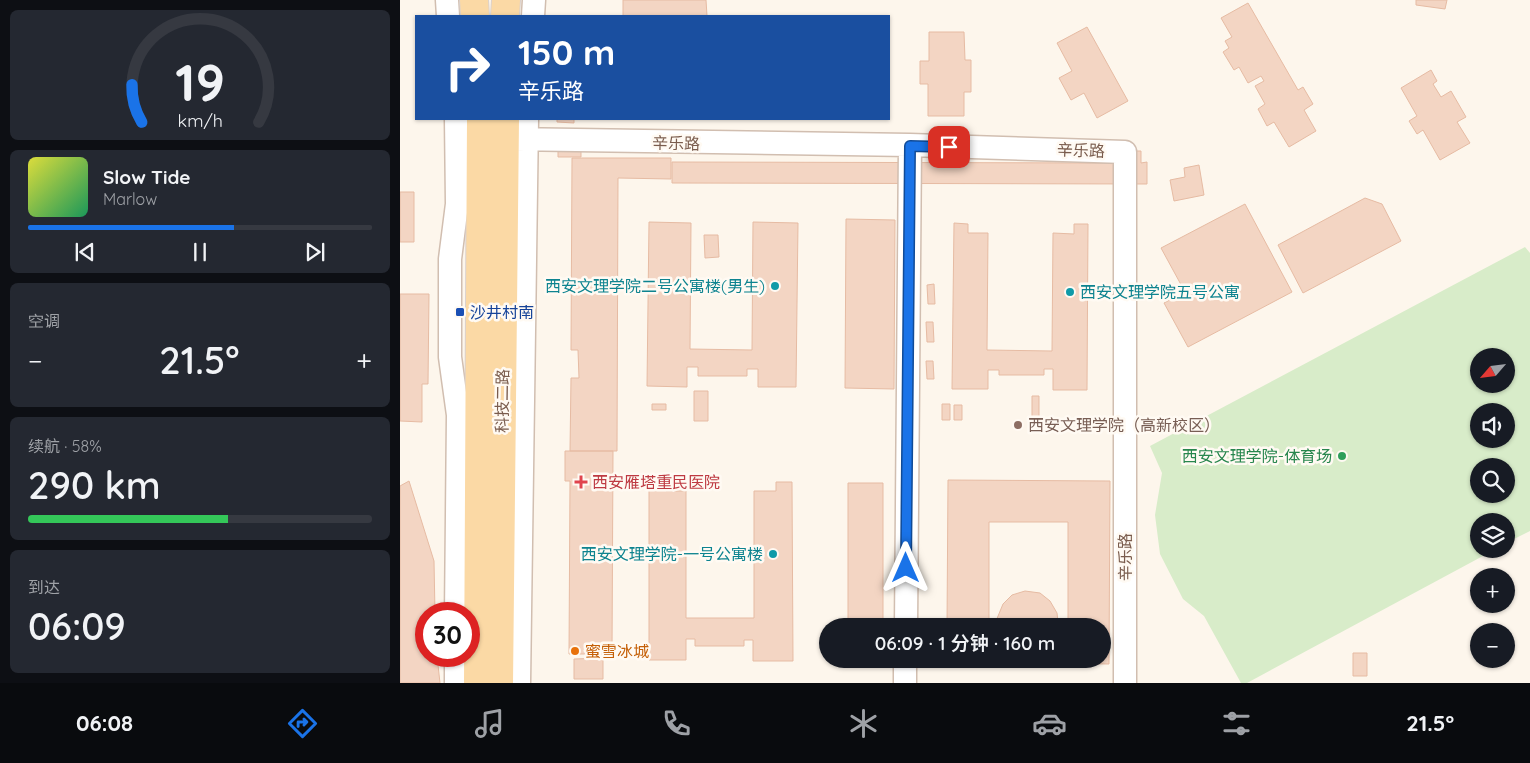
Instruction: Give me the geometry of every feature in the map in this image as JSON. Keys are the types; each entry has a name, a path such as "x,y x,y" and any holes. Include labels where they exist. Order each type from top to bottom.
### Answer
{"main road":[{"path":"474,0 475,15"},
{"path":"505,15 506,0"},
{"name":"科技二路","path":"478,683 481,120"},
{"name":"科技二路","path":"499,683 515,129"}],"street":[{"path":"447,0 448,15"},
{"path":"533,15 534,0"},
{"path":"456,120 456,204 450,259 450,357 458,415 456,602"},
{"path":"515,129 519,683"},
{"name":"辛乐路","path":"515,129 910,146 1125,152 1125,683"},
{"path":"906,618 910,146"},
{"path":"456,667 456,683"},
{"path":"905,668 905,683"}],"green space":[{"name":"西安文理学院-体育场","path":"1525,247 1530,253 1530,531 1515,538 1515,513 1470,513 1470,558 1479,558 1247,683 1241,683 1204,616 1183,599 1160,554 1155,515 1162,473 1150,446"}],"building":[{"path":"623,0 706,0 707,15 623,15"},
{"path":"1416,0 1447,0 1445,9 1416,5"},
{"path":"1248,3 1298,90 1303,87 1313,104 1304,110 1316,131 1289,147 1274,122 1267,126 1258,109 1265,104 1255,86 1264,81 1261,76 1248,83 1239,67 1234,70 1223,52 1229,48 1225,41 1232,37 1221,18"},
{"path":"1087,27 1128,101 1097,118 1084,93 1071,100 1059,78 1072,71 1057,43"},
{"path":"929,32 964,32 965,60 971,60 971,92 964,92 964,116 928,116 928,84 920,84 920,61 929,61"},
{"path":"1431,70 1437,81 1433,84 1441,97 1451,91 1466,117 1457,122 1470,143 1440,160 1423,130 1417,134 1409,121 1417,116 1401,88"},
{"path":"557,120 574,120 574,123 557,122"},
{"path":"581,147 581,157 558,157 558,148"},
{"path":"1114,151 1141,151 1141,163 1147,162 1147,184 672,183 672,162 1114,163"},
{"path":"572,158 671,158 671,179 618,178 617,451 570,451 571,378 579,378 578,350 571,350"},
{"path":"1199,165 1204,195 1174,201 1170,180 1185,177 1184,168"},
{"path":"400,192 414,192 414,242 400,242"},
{"path":"1365,198 1382,204 1401,241 1303,293 1278,245"},
{"path":"1245,204 1292,292 1188,347 1164,303 1185,292 1161,248"},
{"path":"846,219 895,220 894,389 845,388"},
{"name":"西安文理学院二号公寓楼(男生)","path":"649,222 691,223 690,349 752,350 753,222 798,223 796,387 758,387 758,369 747,369 747,376 698,376 698,367 687,367 687,387 647,386"},
{"name":"西安文理学院五号公寓","path":"954,223 968,224 968,233 988,233 987,350 1052,351 1053,233 1074,234 1074,224 1088,224 1087,390 1053,390 1053,369 1044,369 1044,375 999,375 999,370 988,370 988,389 952,389"},
{"path":"704,235 718,235 719,257 705,258"},
{"path":"934,284 935,304 928,304 927,285"},
{"path":"400,294 429,294 428,384 422,384 422,422 400,421"},
{"path":"926,322 933,322 934,342 927,342"},
{"path":"926,361 933,361 934,379 927,379"},
{"path":"694,391 708,391 708,421 694,421"},
{"path":"1032,396 1039,396 1039,422 1032,422"},
{"path":"652,404 666,404 666,410 652,410"},
{"path":"942,404 950,404 950,420 942,420"},
{"path":"954,405 962,405 962,420 954,420"},
{"path":"565,451 613,451 612,654 569,654 570,481 565,481"},
{"path":"948,480 1110,481 1109,618 1068,618 1068,522 989,522 989,618 947,618"},
{"path":"409,481 434,561 435,602 415,602 415,667 438,667 440,683 400,683 400,486"},
{"name":"西安文理学院-一号公寓楼","path":"649,481 666,481 666,491 686,491 686,618 754,618 754,491 776,491 776,482 792,482 793,661 753,661 753,640 744,640 744,646 695,646 695,639 686,639 686,660 649,660"},
{"path":"848,483 883,483 883,618 848,618"},
{"path":"1025,591 1040,593 1050,601 1057,613 1058,618 997,618 1003,604 1012,595"},
{"path":"1353,653 1367,653 1367,676 1353,676"},
{"path":"603,658 603,679 574,679 574,659"}],"place":[{"name":"西安文理学院二号公寓楼(男生)","path":"775,286"},
{"name":"西安文理学院五号公寓","path":"1070,292"},
{"name":"沙井村南","path":"460,312"},
{"name":"西安文理学院（高新校区）","path":"1018,425"},
{"name":"西安文理学院-体育场","path":"1342,456"},
{"name":"西安雁塔重民医院","path":"581,482"},
{"name":"西安文理学院-一号公寓楼","path":"773,554"},
{"name":"蜜雪冰城","path":"575,651"}],"route":[{"path":"906,568 910,146 949,147"}]}
